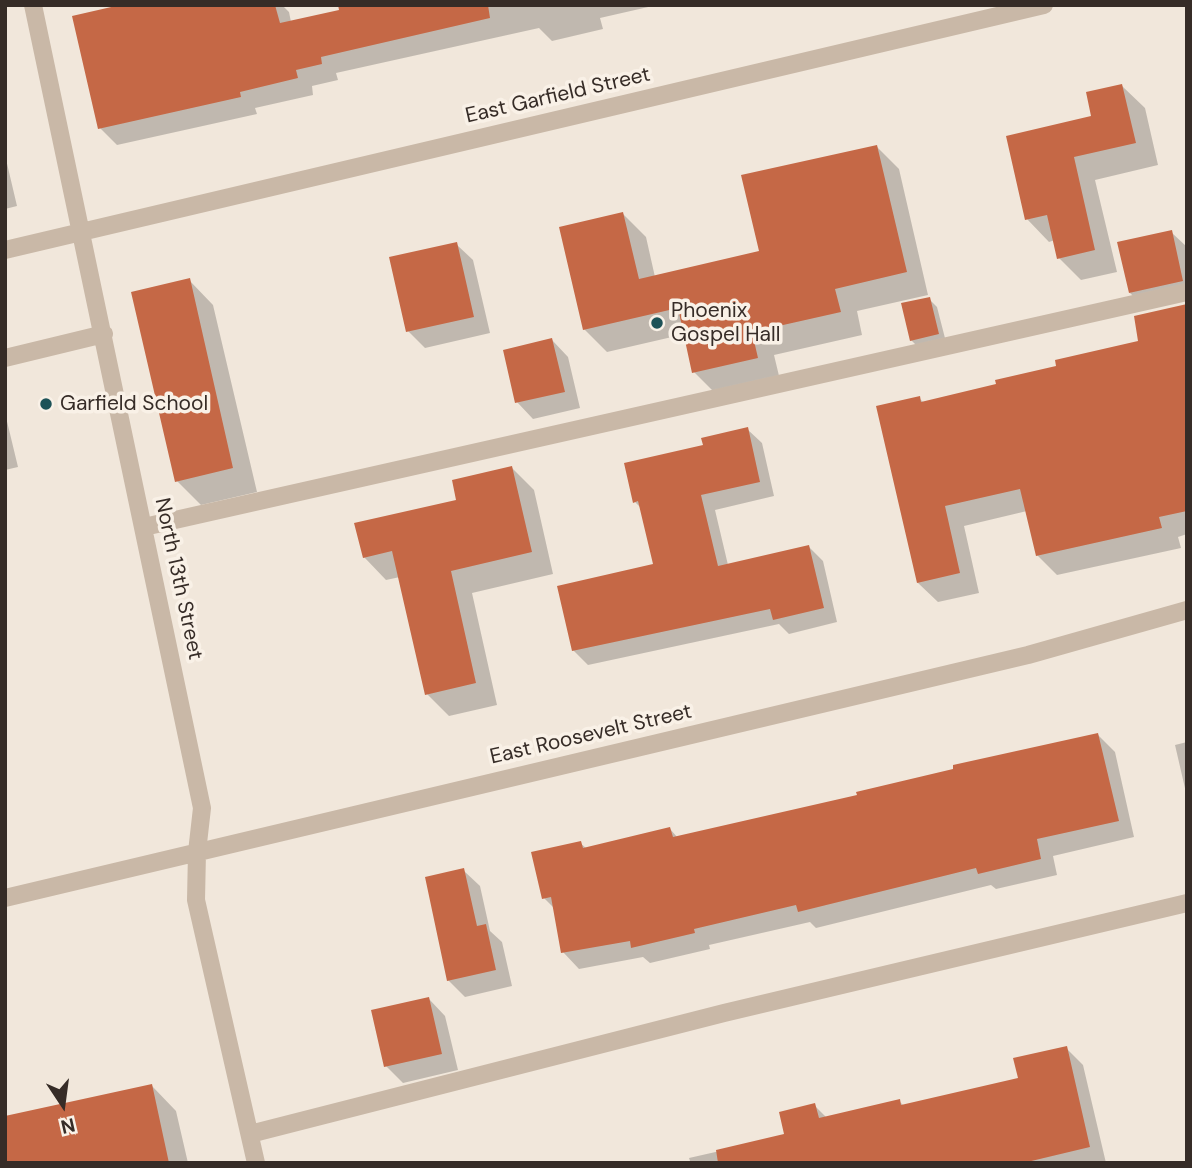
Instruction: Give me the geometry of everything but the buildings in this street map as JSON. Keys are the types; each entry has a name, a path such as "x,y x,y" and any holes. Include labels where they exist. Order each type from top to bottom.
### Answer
{"street":[{"name":"North 13th Street","path":"33,5 202,808 197,852 197,900 256,1163"},
{"name":"East Garfield Street","path":"5,250 1044,5"},
{"path":"144,527 1187,292"},
{"path":"5,358 104,334"},
{"name":"East Roosevelt Street","path":"5,898 1028,654 1187,610"},
{"path":"250,1134 723,1013 1187,903"}],"place":[{"name":"Phoenix Gospel Hall","path":"657,323"},
{"name":"Garfield School","path":"46,404"}]}
